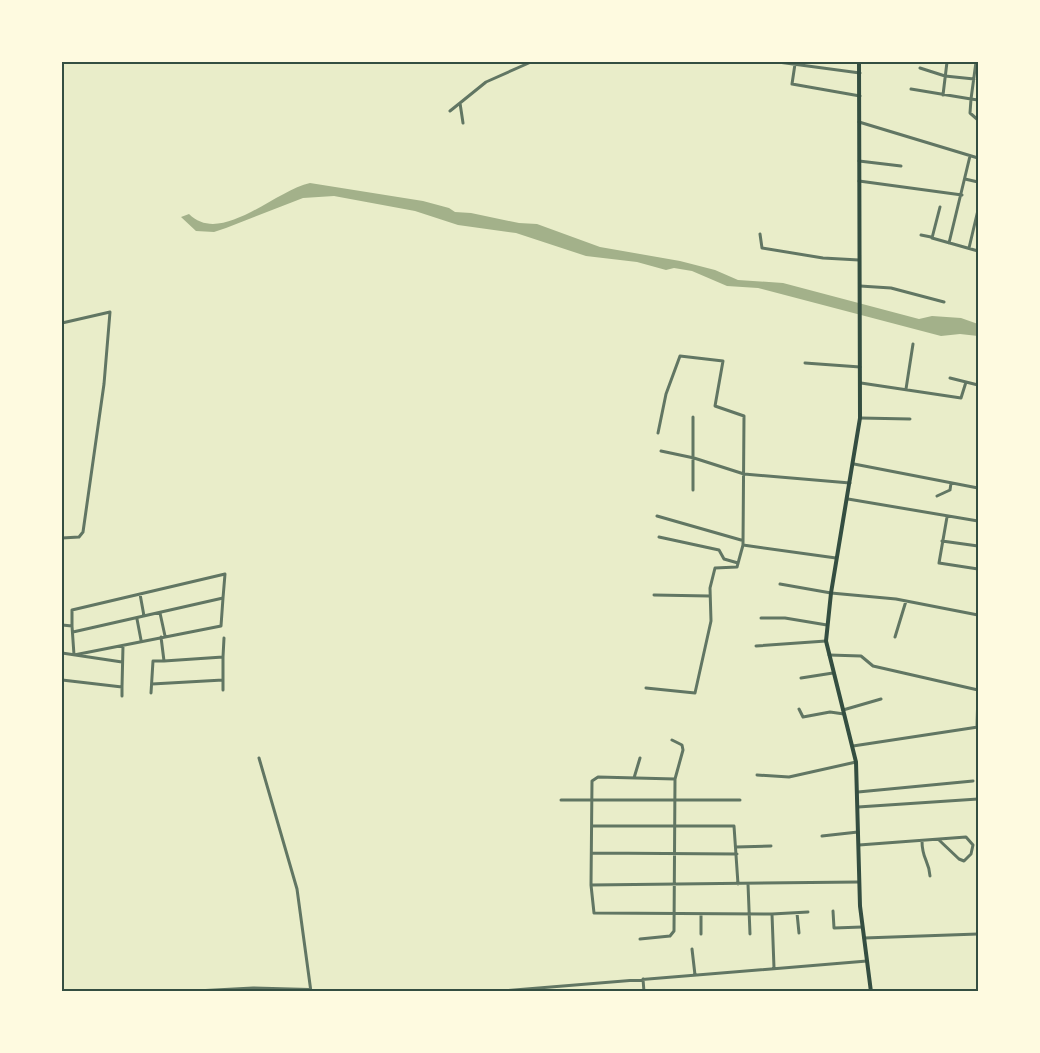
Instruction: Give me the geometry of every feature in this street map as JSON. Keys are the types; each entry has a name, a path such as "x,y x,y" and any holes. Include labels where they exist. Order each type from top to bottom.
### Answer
{"main road":[{"path":"859,62 860,418 851,483 836,558 826,641 856,762 859,882 862,927 871,992"}],"street":[{"path":"450,111 486,82 531,62"},
{"path":"778,62 860,73"},
{"path":"943,95 947,62"},
{"path":"976,62 970,115 978,120"},
{"path":"795,64 792,84 860,96"},
{"path":"920,68 945,76 976,77"},
{"path":"911,89 978,100"},
{"path":"460,103 463,123"},
{"path":"859,122 978,158"},
{"path":"949,243 970,156"},
{"path":"859,161 902,166"},
{"path":"964,179 978,183"},
{"path":"859,181 962,195"},
{"path":"932,238 940,207"},
{"path":"969,248 978,210"},
{"path":"760,234 762,248 823,258 859,260"},
{"path":"921,235 978,250"},
{"path":"858,286 891,288 944,302"},
{"path":"62,323 110,312 102,407 83,532 79,537 62,538"},
{"path":"906,388 913,344"},
{"path":"646,688 695,693 711,621 710,596 716,567 735,568 743,545 741,540 744,416 716,406 723,361 680,356 666,394 658,433"},
{"path":"805,363 861,367"},
{"path":"950,378 978,385"},
{"path":"861,383 961,398 966,382"},
{"path":"693,417 693,490"},
{"path":"860,418 910,419"},
{"path":"661,451 694,458 744,474 851,483"},
{"path":"854,464 978,488"},
{"path":"937,496 950,490 951,483"},
{"path":"848,499 978,521"},
{"path":"657,516 741,540"},
{"path":"947,517 939,563 978,569"},
{"path":"659,537 719,549 724,559 738,563"},
{"path":"942,541 978,546"},
{"path":"743,545 836,558"},
{"path":"225,574 221,627 163,636 74,655 72,610 225,574"},
{"path":"780,584 831,593 906,601 978,615"},
{"path":"140,594 144,616"},
{"path":"654,595 710,596"},
{"path":"73,632 223,598"},
{"path":"895,637 906,601"},
{"path":"160,613 164,661"},
{"path":"137,618 141,641"},
{"path":"761,618 785,618 827,625"},
{"path":"62,625 72,626"},
{"path":"223,690 224,638"},
{"path":"756,646 826,641"},
{"path":"122,696 123,646"},
{"path":"62,653 123,662"},
{"path":"829,655 861,656 873,666 978,690 978,727 853,746"},
{"path":"151,693 153,661 223,657"},
{"path":"801,678 833,673"},
{"path":"62,680 122,687"},
{"path":"152,684 223,680"},
{"path":"799,709 803,717 843,712 880,699"},
{"path":"640,939 672,935 674,931 675,778 683,750 682,745 672,740"},
{"path":"259,758 297,889 312,990"},
{"path":"634,778 640,758"},
{"path":"757,774 789,777 856,762"},
{"path":"675,778 595,778 592,781 591,885 592,908 596,914 808,912"},
{"path":"858,792 973,781"},
{"path":"858,807 978,799"},
{"path":"561,800 675,802 740,800"},
{"path":"592,826 734,826 738,884"},
{"path":"822,836 858,832"},
{"path":"859,845 968,837 973,845 971,854 964,861 959,859 939,840"},
{"path":"922,841 922,856 929,866 930,876"},
{"path":"736,847 771,846"},
{"path":"592,853 737,854"},
{"path":"591,885 859,882"},
{"path":"748,884 750,934"},
{"path":"834,911 834,928 862,927"},
{"path":"797,913 800,933"},
{"path":"700,914 701,934"},
{"path":"772,914 774,968"},
{"path":"864,938 978,934"},
{"path":"692,949 695,975"},
{"path":"491,992 867,962"},
{"path":"644,979 644,992"},
{"path":"177,992 312,990 401,992"}],"shaded area":[{"path":"310,183 423,201 449,208 455,212 537,224 600,247 680,261 715,270 738,280 783,283 919,319 932,316 961,318 978,324 978,336 960,334 941,336 758,288 727,286 692,271 674,268 666,270 637,262 586,256 516,233 458,225 415,211 334,196 303,198 214,232 196,231 181,217 189,214 202,222 216,224 232,220"}]}
